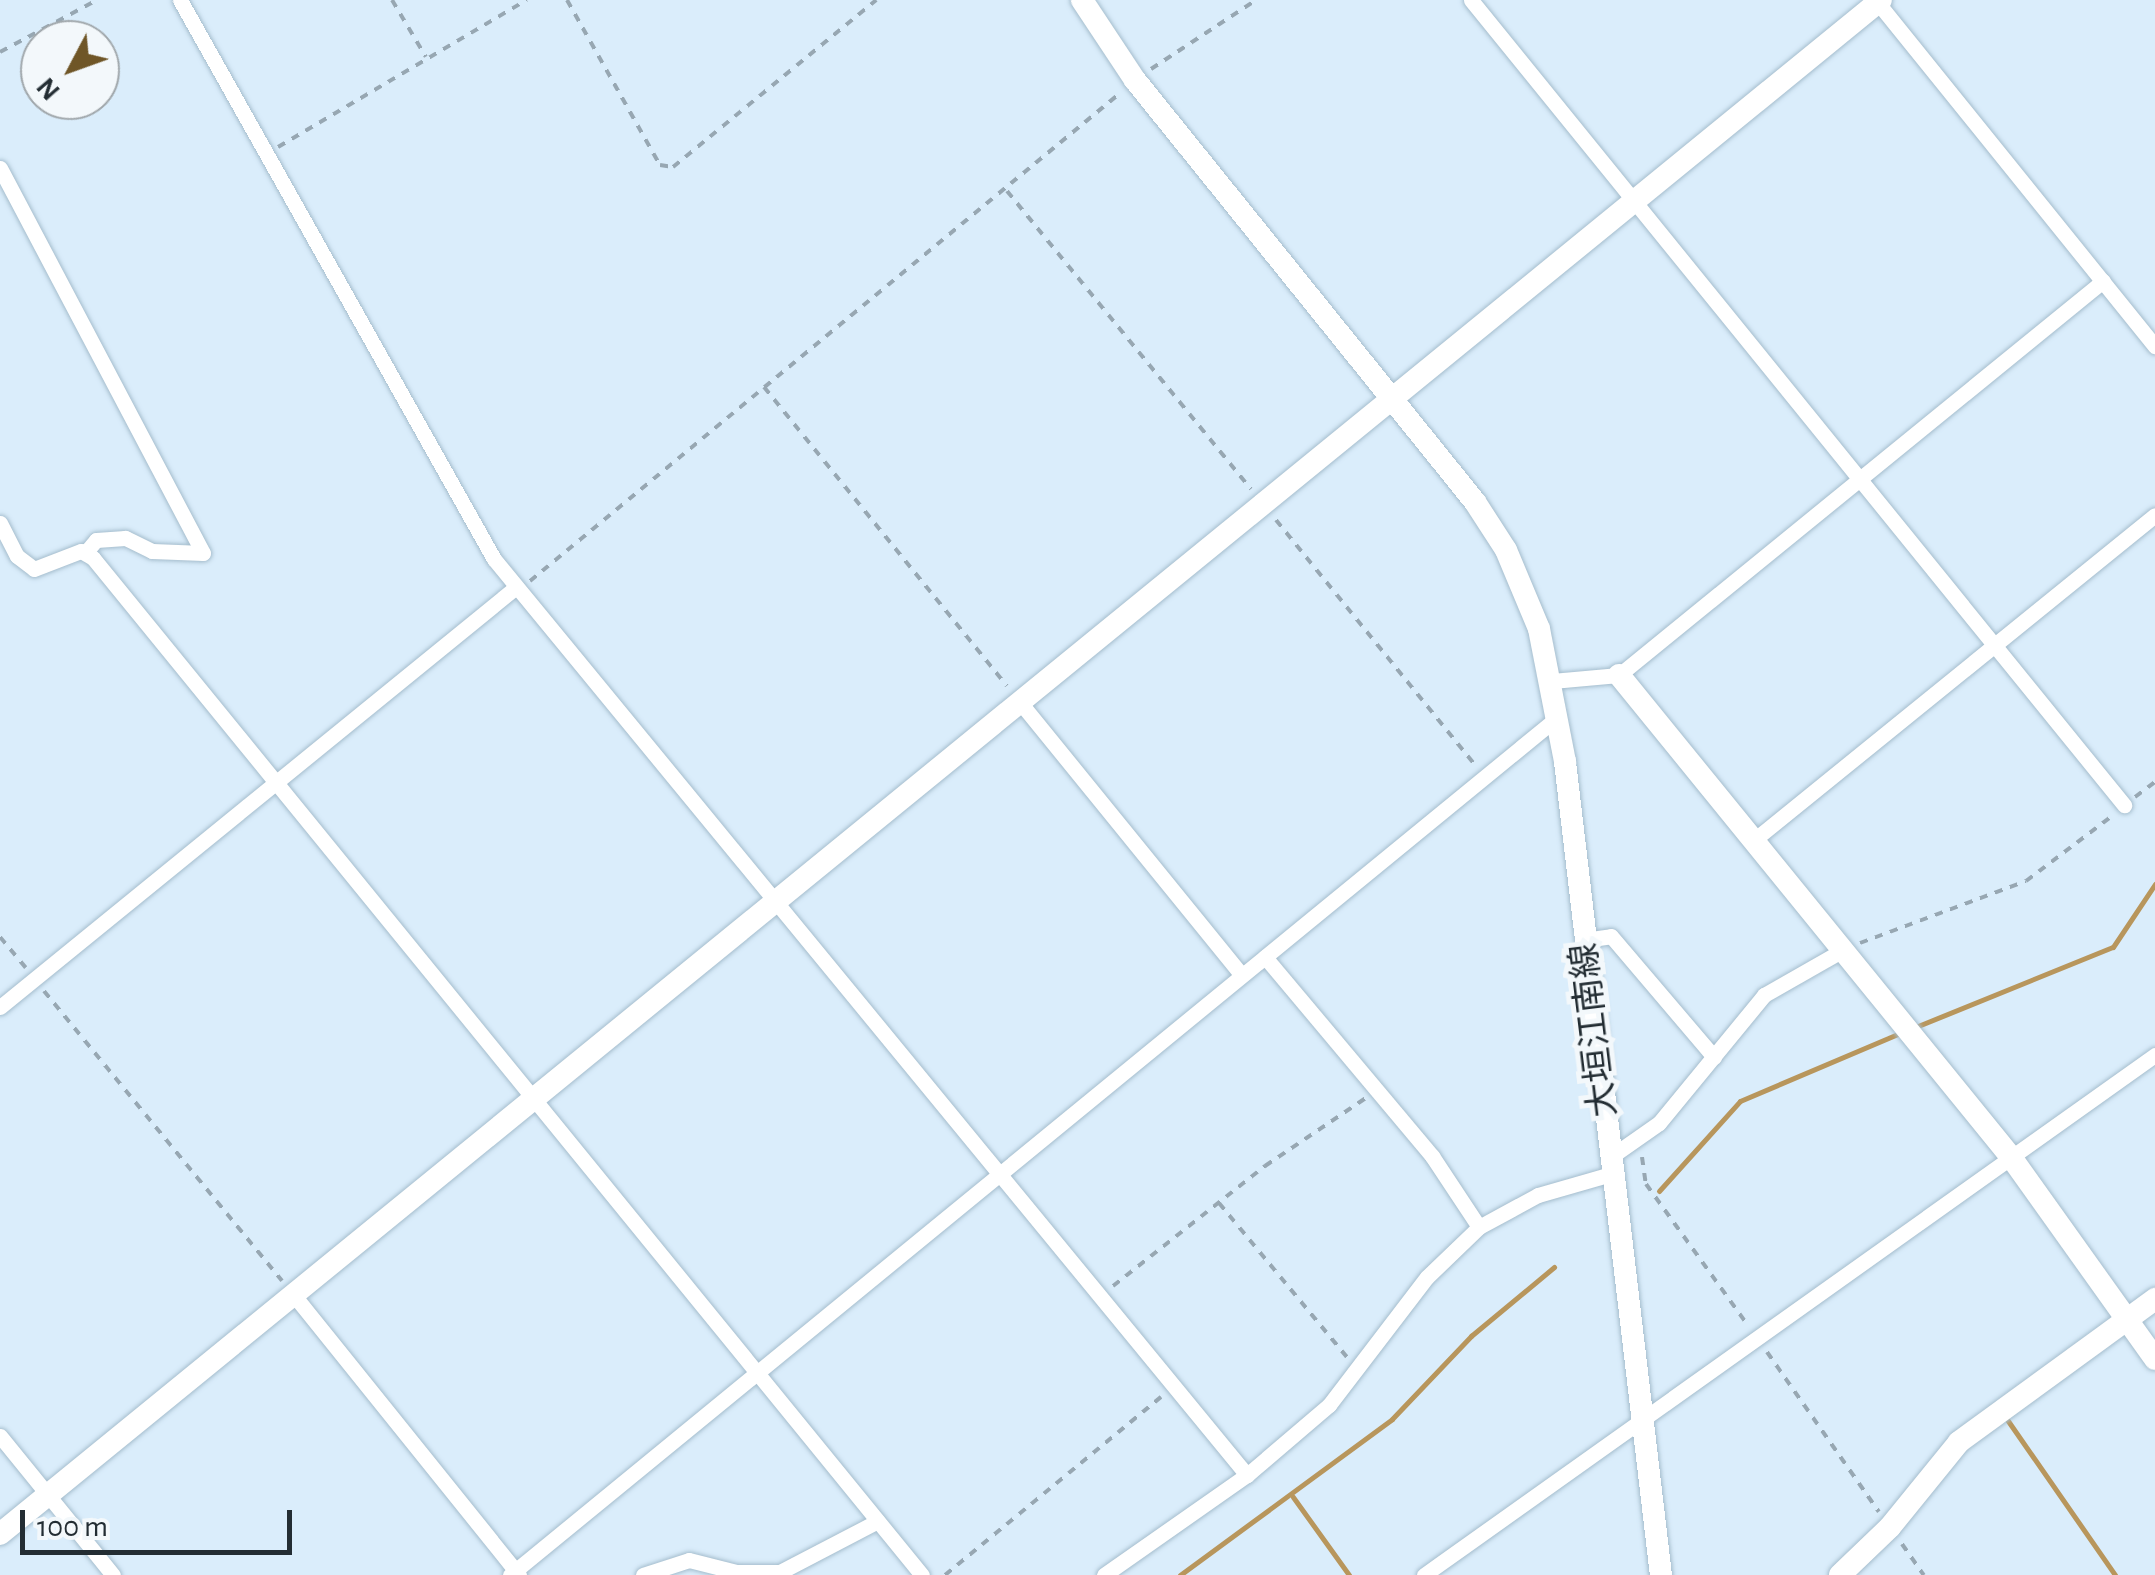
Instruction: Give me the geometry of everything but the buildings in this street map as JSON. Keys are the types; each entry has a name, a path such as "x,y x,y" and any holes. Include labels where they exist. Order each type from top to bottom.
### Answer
{"street":[{"path":"180,0 517,589 1247,1475"},
{"name":"大垣江南線","path":"1082,0 1135,80 1474,502 1523,587 1552,681 1558,716 1661,1575"},
{"path":"1471,0 2124,805"},
{"path":"0,1534 1880,1 2155,346"},
{"path":"0,168 203,553 152,551 125,538 96,540 86,552 34,569 18,556 0,523"},
{"path":"0,208 16,199"},
{"path":"1552,681 1619,675 2103,281"},
{"path":"1754,840 2155,515"},
{"path":"86,552 922,1575"},
{"path":"0,1007 517,589"},
{"path":"1619,675 2011,1158 2155,1358"},
{"path":"1019,701 1242,975"},
{"path":"293,1294 515,1574 1558,716"},
{"path":"1584,940 1611,936 1714,1057"},
{"path":"1104,1575 1247,1475 1329,1405 1428,1277 1479,1227 1538,1194 1610,1166 1640,1142 1764,995 1843,950"},
{"path":"1264,957 1432,1156 1479,1227"},
{"path":"1424,1575 2155,1055"},
{"path":"1840,1575 1890,1528 1959,1442 2155,1298"},
{"path":"0,1436 114,1575"},
{"path":"644,1575 689,1560 736,1572 780,1572 878,1522"}],"path":[{"path":"0,52 98,0"},
{"path":"392,0 426,57"},
{"path":"267,153 527,0"},
{"path":"567,0 660,165 673,167 876,0"},
{"path":"517,589 1007,191 1135,80 1256,0"},
{"path":"1007,191 1484,776"},
{"path":"764,388 1019,701"},
{"path":"1843,950 2026,881 2155,782"},
{"path":"0,937 293,1294"},
{"path":"1102,1295 1218,1202 1376,1091"},
{"path":"1640,1142 1646,1184 1924,1575"},
{"path":"1218,1202 1358,1367"},
{"path":"945,1575 1174,1386"}],"waterway":[{"path":"1918,1026 2113,947 2155,884"},
{"path":"1659,1191 1740,1101 1898,1034"},
{"path":"1180,1575 1392,1419 1471,1336 1554,1267"},
{"path":"2006,1418 2115,1575"},
{"path":"1293,1497 1349,1575"}]}
